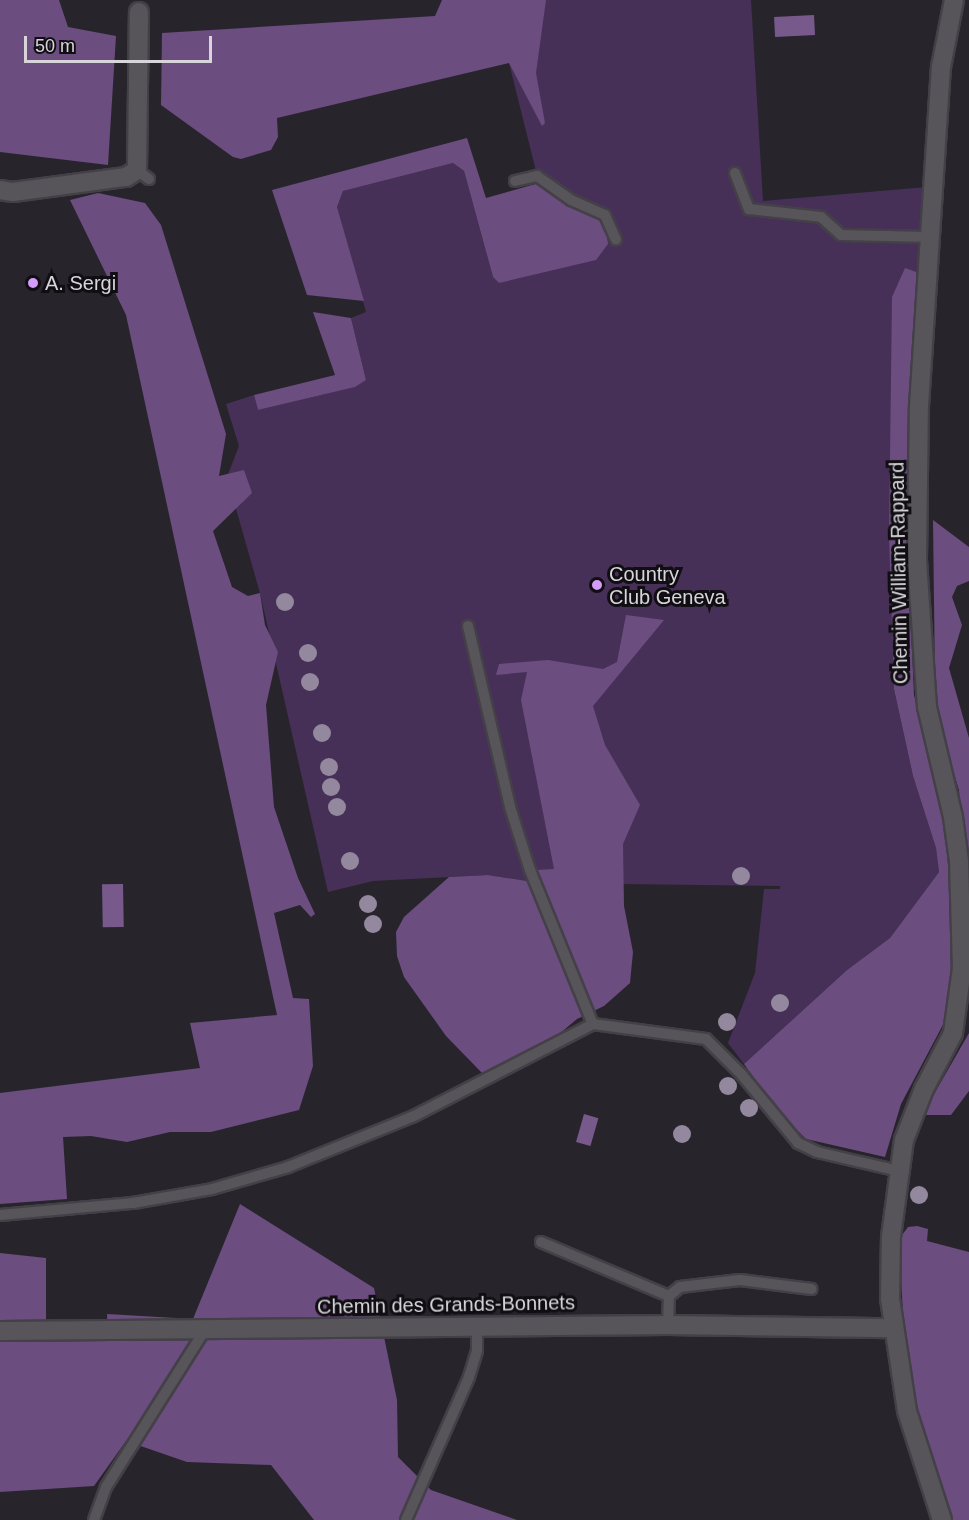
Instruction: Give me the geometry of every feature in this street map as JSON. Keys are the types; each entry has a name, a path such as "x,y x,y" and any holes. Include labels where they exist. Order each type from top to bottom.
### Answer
{"street":[{"name":"Chemin William-Rappard","path":"941,1520 916,1448 892,1328 891,1237 899,1171 910,1123 953,1033 962,968 959,861 953,817 927,708 917,560 919,406 941,67 954,0"},
{"path":"0,190 13,192 143,175 139,6"},
{"name":"Chemin des Grands-Bonnets","path":"0,1331 668,1325 892,1328"}],"lane":[{"path":"735,173 749,209 820,217 841,235 930,237"},
{"path":"515,181 537,176 572,200 605,215 616,240"},
{"path":"468,626 510,807 530,870 593,1024"},
{"path":"0,1215 133,1203 212,1189 288,1167 412,1117 552,1048 593,1024 706,1039 742,1075 798,1143 817,1152 899,1171"},
{"path":"541,1242 669,1296"},
{"path":"668,1325 669,1296 680,1287 740,1280 811,1289"},
{"path":"406,1520 469,1377 477,1350 477,1328"},
{"path":"94,1520 106,1487 205,1330"}],"shaded area":[{"path":"0,0 59,0 68,27 116,36 108,165 0,152"},
{"path":"442,0 546,0 536,73 545,123 542,126 509,63 277,118 278,137 271,150 241,159 233,157 161,105 162,33 435,16"},
{"path":"524,0 751,0 763,201 927,187 894,689 913,776 936,848 939,872 890,938 847,970 744,1064 728,1043 755,973 764,889 780,889 780,886 540,883 488,875 373,881 328,892 260,593 227,477 239,446 226,404 254,395 258,410 354,387 366,380 351,318 366,312 337,207 343,191 453,163 464,171 493,277 499,283 605,223 568,205 539,183 509,63"},
{"path":"814,15 815,35 775,37 774,17"},
{"path":"467,138 486,198 539,183 568,205 605,223 608,244 596,260 499,283 493,277 464,171 453,163 343,191 337,207 364,301 307,295 272,190"},
{"path":"98,193 145,203 161,225 226,434 219,476 244,470 252,493 213,531 232,587 248,596 260,593 265,625 278,652 266,705 274,807 298,878 315,914 311,917 300,905 274,913 293,998 309,999 313,1066 299,1110 211,1132 170,1132 127,1142 91,1136 63,1137 67,1199 0,1204 0,1093 200,1068 190,1023 277,1015 126,315 70,200"},
{"path":"905,268 919,273 906,521 914,695 944,820 950,887 951,992 946,1019 901,1104 885,1157 806,1139 779,1112 744,1064 847,970 890,938 939,872 936,848 913,776 894,689 889,535 892,297"},
{"path":"313,312 351,318 366,380 355,387 258,410 254,395 335,375"},
{"path":"933,520 969,547 969,581 957,586 952,597 962,625 949,668 969,738 969,914 959,790 938,722 935,684"},
{"path":"626,615 664,620 593,706 605,745 640,805 623,844 624,906 633,952 630,983 604,1006 577,1019 546,1045 482,1073 446,1036 404,977 397,956 396,932 404,917 449,877 488,875 540,883 537,870 554,869 521,700 527,672 496,675 499,664 548,660 603,669 617,662"},
{"path":"102,884 123,884 124,927 103,927"},
{"path":"969,1033 969,1091 951,1115 922,1115"},
{"path":"584,1114 598,1118 590,1146 576,1142"},
{"path":"240,1204 374,1288 397,1400 398,1457 431,1490 517,1520 314,1520 271,1465 187,1462 126,1441 94,1486 0,1492 0,1253 46,1258 46,1341 108,1337 107,1314 193,1319"},
{"path":"917,1226 928,1229 927,1241 969,1252 969,1520 949,1520 926,1455 906,1371 899,1239 908,1227"}],"place":[{"name":"A. Sergi","path":"33,283"},
{"name":"Country Club Geneva","path":"597,585"}]}
